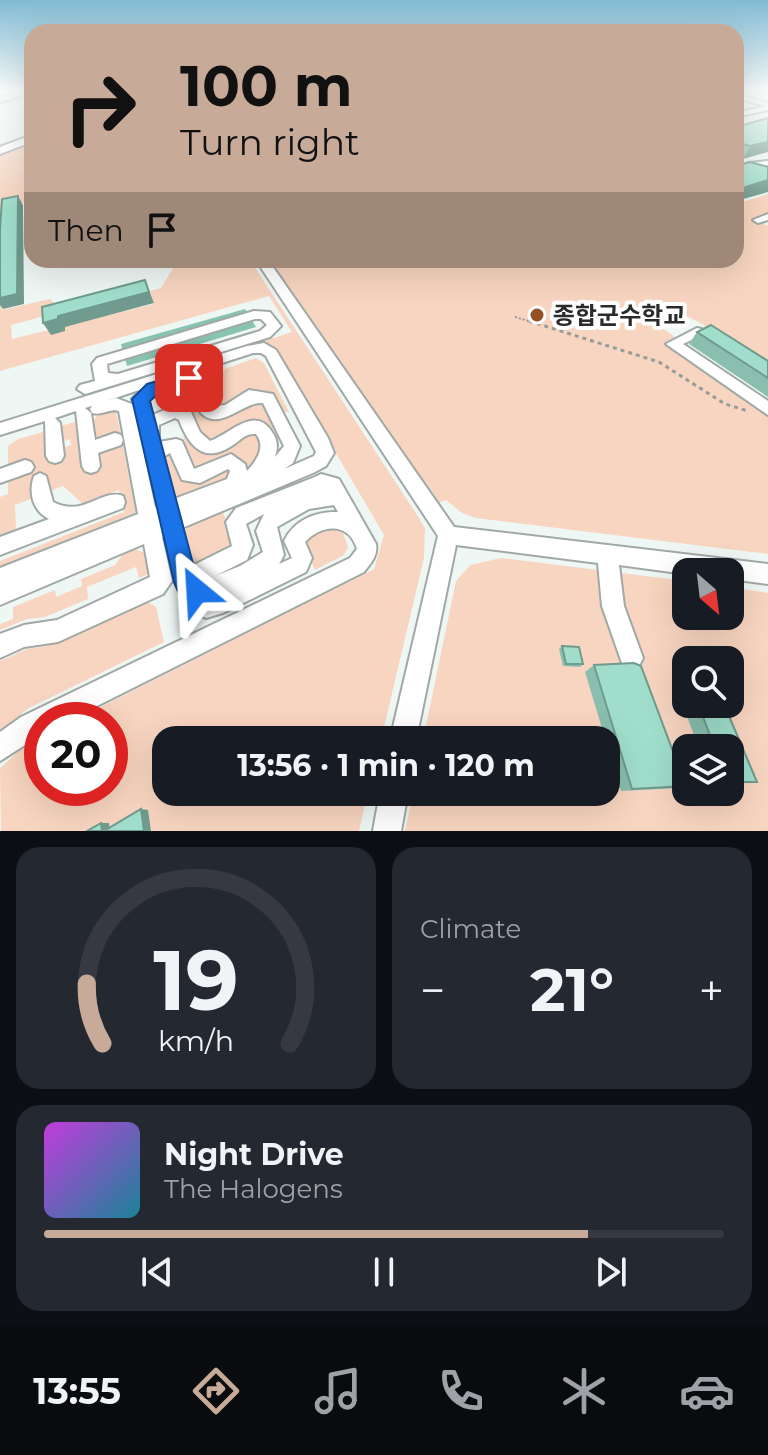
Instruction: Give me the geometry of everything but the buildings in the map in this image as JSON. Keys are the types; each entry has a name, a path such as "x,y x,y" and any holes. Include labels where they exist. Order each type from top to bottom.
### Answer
{"highway":[{"path":"0,148 24,139"}],"street":[{"path":"744,167 767,163"},
{"path":"744,167 768,177"},
{"path":"267,268 448,535 406,726"},
{"path":"85,389 119,379 265,334 274,326 265,315 254,315 107,358 99,364 101,378 119,379"},
{"path":"697,332 673,344 761,411"},
{"path":"0,429 252,349 268,350 322,443 323,457 307,468 0,578"},
{"path":"0,594 160,521 282,463 292,446 272,401 263,395 249,396 229,411 216,414 205,409 189,378 153,389 140,399 154,457 160,521 161,576 155,587 58,631 24,636 0,646"},
{"path":"0,440 116,404 126,408 160,521 194,601 206,607 299,565 302,558 294,541 299,533 335,519 351,522 358,529"},
{"path":"149,435 152,421 175,412 185,416 195,441 204,447 218,446 246,427 260,428 267,437 269,452 254,476"},
{"path":"83,413 89,458 115,440"},
{"path":"52,423 59,449"},
{"path":"154,457 160,448 176,446 188,475 197,478 208,474 219,463 231,461 239,469 235,484"},
{"path":"0,476 25,467"},
{"path":"0,748 30,726 363,560 366,544 333,484 321,482 243,514 236,522 243,545 240,553 185,577"},
{"path":"7,544 36,518 41,491 44,507 53,512 80,516"},
{"path":"185,577 197,591 204,591 265,564 274,555 266,531 268,522 322,497 342,500"},
{"path":"7,544 116,502"},
{"path":"448,535 768,574"},
{"path":"607,554 613,606 631,658"},
{"path":"387,831 391,806"}],"path":[{"path":"515,317 659,362 725,404 761,411"}],"shaded area":[{"path":"24,143 24,203 2,207 0,246 0,152"},
{"name":"종합군수학교","path":"768,194 768,216 756,220 768,226 768,380 726,341 694,320 677,313 659,311 641,314 675,337 664,343 768,415 768,554 476,518 462,513 446,500 438,503 274,268 744,268 744,202"},
{"path":"173,268 255,268 425,529 424,558 384,726 152,726 152,806 365,806 359,831 1,831 0,768 24,747 24,806 128,806 128,702 111,702 374,569 384,535 273,346 259,343 292,332 269,296 0,371 0,296 2,310 50,299 63,311 11,325 12,339 154,304 150,291 161,288"},
{"path":"245,309 256,327 127,366 121,344"},
{"path":"256,358 264,363 289,412 282,412 273,394 261,390 217,410 208,402 225,369"},
{"path":"263,400 280,438 277,442 265,426 214,444 200,439 189,406 195,403 205,417 232,415"},
{"path":"116,410 136,512 128,519 0,569 0,561 124,512 119,490 83,504 63,486 48,492 45,475 35,479 36,497 15,505 16,529 0,535 0,497 8,494 8,446 18,439 43,432 62,448 71,445 70,439 61,442 60,426 75,422 83,472 100,466 99,452 121,444 119,434 97,440 93,421 100,412"},
{"path":"256,432 260,451 250,468 245,468 238,460 191,472 183,434 193,447 207,452 239,434"},
{"path":"172,453 181,474 231,465 230,479 176,497 163,460"},
{"path":"222,509 237,548 200,562 194,561 184,532 191,523"},
{"path":"329,525 342,530 348,547 344,555 315,570 300,538"},
{"path":"135,549 148,554 152,573 139,578 136,567 87,587 88,599 45,617 27,619 0,630 0,624 13,619 13,607 55,590 56,597 82,586 81,579 115,565 123,554"},
{"path":"501,558 672,579 672,630 744,630 744,589 768,593 768,831 405,831 410,806 620,806 620,726 426,726 456,581 470,565"},
{"path":"150,603 156,607 164,642 41,702 24,702 24,712 0,730 0,661 27,649 46,646 139,604"}],"place":[{"name":"종합군수학교","path":"537,315"}],"route":[{"path":"189,378 153,389 140,399 186,582 197,591"}]}
